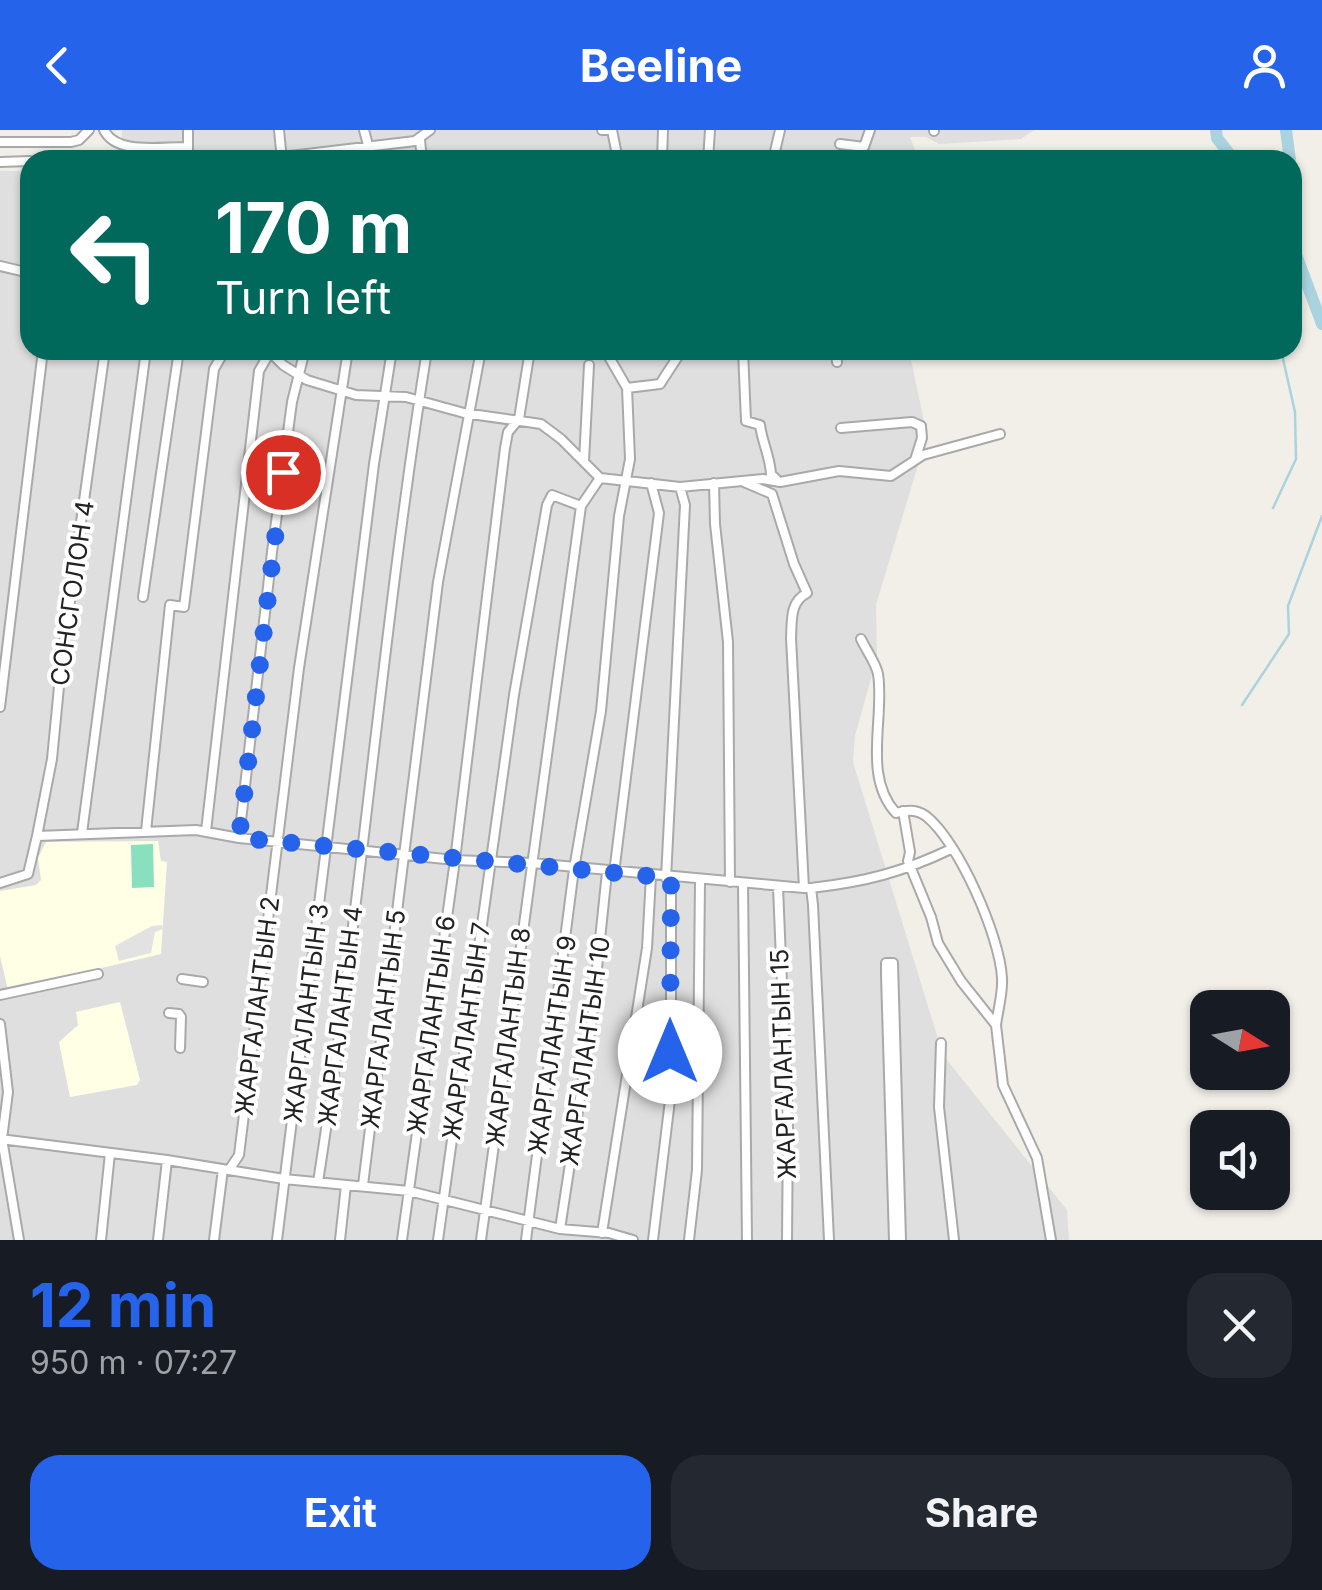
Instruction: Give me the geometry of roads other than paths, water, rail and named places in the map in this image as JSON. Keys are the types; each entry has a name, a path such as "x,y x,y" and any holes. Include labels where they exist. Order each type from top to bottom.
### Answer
{"street":[{"path":"0,142 70,142 79,140 89,130"},
{"path":"104,130 118,146 188,147 188,130"},
{"path":"364,130 369,150"},
{"path":"352,150 420,140 430,130"},
{"path":"840,144 864,147 870,130"},
{"path":"420,140 421,150"},
{"path":"0,707 42,360"},
{"name":"СОНСГОЛОН 4","path":"0,883 28,874 37,836 52,759 61,666 104,360"},
{"path":"82,833 145,360"},
{"path":"143,597 177,360"},
{"path":"146,831 170,605 184,607 214,370 220,360"},
{"path":"206,832 259,371 265,360"},
{"path":"281,360 301,376 342,391 541,424 600,478 680,487 763,479 780,482 839,471 891,476 922,455 1000,434"},
{"path":"239,838 292,402 303,360"},
{"name":"ЖАРГАЛАНТЫН 2","path":"214,1240 226,1169 239,1155 320,522 347,360"},
{"name":"ЖАРГАЛАНТЫН 3","path":"277,1240 374,464 391,360"},
{"name":"ЖАРГАЛАНТЫН 4","path":"318,1182 425,360"},
{"name":"ЖАРГАЛАНТЫН 5","path":"364,1185 438,582 480,360"},
{"name":"ЖАРГАЛАНТЫН 6","path":"402,1240 505,448 508,432 519,419 530,360"},
{"path":"610,360 627,388 660,384 676,360"},
{"path":"744,360 746,422 760,425 771,474 780,482"},
{"path":"584,462 589,365"},
{"name":"ЖАРГАЛАНТЫН 9","path":"526,1240 574,869 601,711 619,516 630,459 627,388"},
{"path":"841,428 912,422 920,426 922,438 915,460"},
{"path":"581,506 600,478"},
{"path":"744,482 772,494 807,593 798,598 793,609 791,638 829,1240"},
{"name":"ЖАРГАЛАНТЫН 10","path":"564,1240 658,513 650,483"},
{"path":"714,483 728,642 730,882"},
{"path":"653,1240 671,1092 669,878 685,505 680,487"},
{"name":"ЖАРГАЛАНТЫН 7","path":"438,1240 490,862 546,504 552,495 581,506"},
{"name":"ЖАРГАЛАНТЫН 8","path":"481,1240 581,506"},
{"path":"860,639 878,673 877,760 888,805 896,813 910,810 925,816 951,849 969,875 996,947 1002,979 996,1025 1003,1086 1037,1158 1052,1240"},
{"path":"903,811 911,868 938,943 961,981 996,1025"},
{"path":"37,836 206,832 454,860 532,863 778,888 869,880 911,868 951,849"},
{"path":"606,1236 647,948 651,876"},
{"path":"689,1240 697,1170 700,881"},
{"path":"744,884 746,1240"},
{"name":"ЖАРГАЛАНТЫН 15","path":"778,888 788,1128 787,1240"},
{"path":"894,1126 893,962 888,962 896,1191 894,1240"},
{"path":"0,996 98,974"},
{"path":"182,979 203,982"},
{"path":"169,1013 181,1017 180,1048"},
{"path":"0,1024 8,1092 1,1139 19,1240"},
{"path":"941,1044 939,1107 954,1240"},
{"path":"1,1139 284,1179 409,1191 529,1221 633,1240"},
{"path":"101,1240 110,1153"},
{"path":"158,1240 167,1160"},
{"path":"340,1240 346,1184"},
{"path":"896,1191 902,1240"}],"waterway":[{"path":"1216,130 1226,150"},
{"path":"1286,130 1289,150"},
{"path":"1302,271 1322,324"},
{"path":"1273,508 1296,459 1295,412 1283,360"},
{"path":"1242,705 1289,634 1288,606 1322,516"}]}
